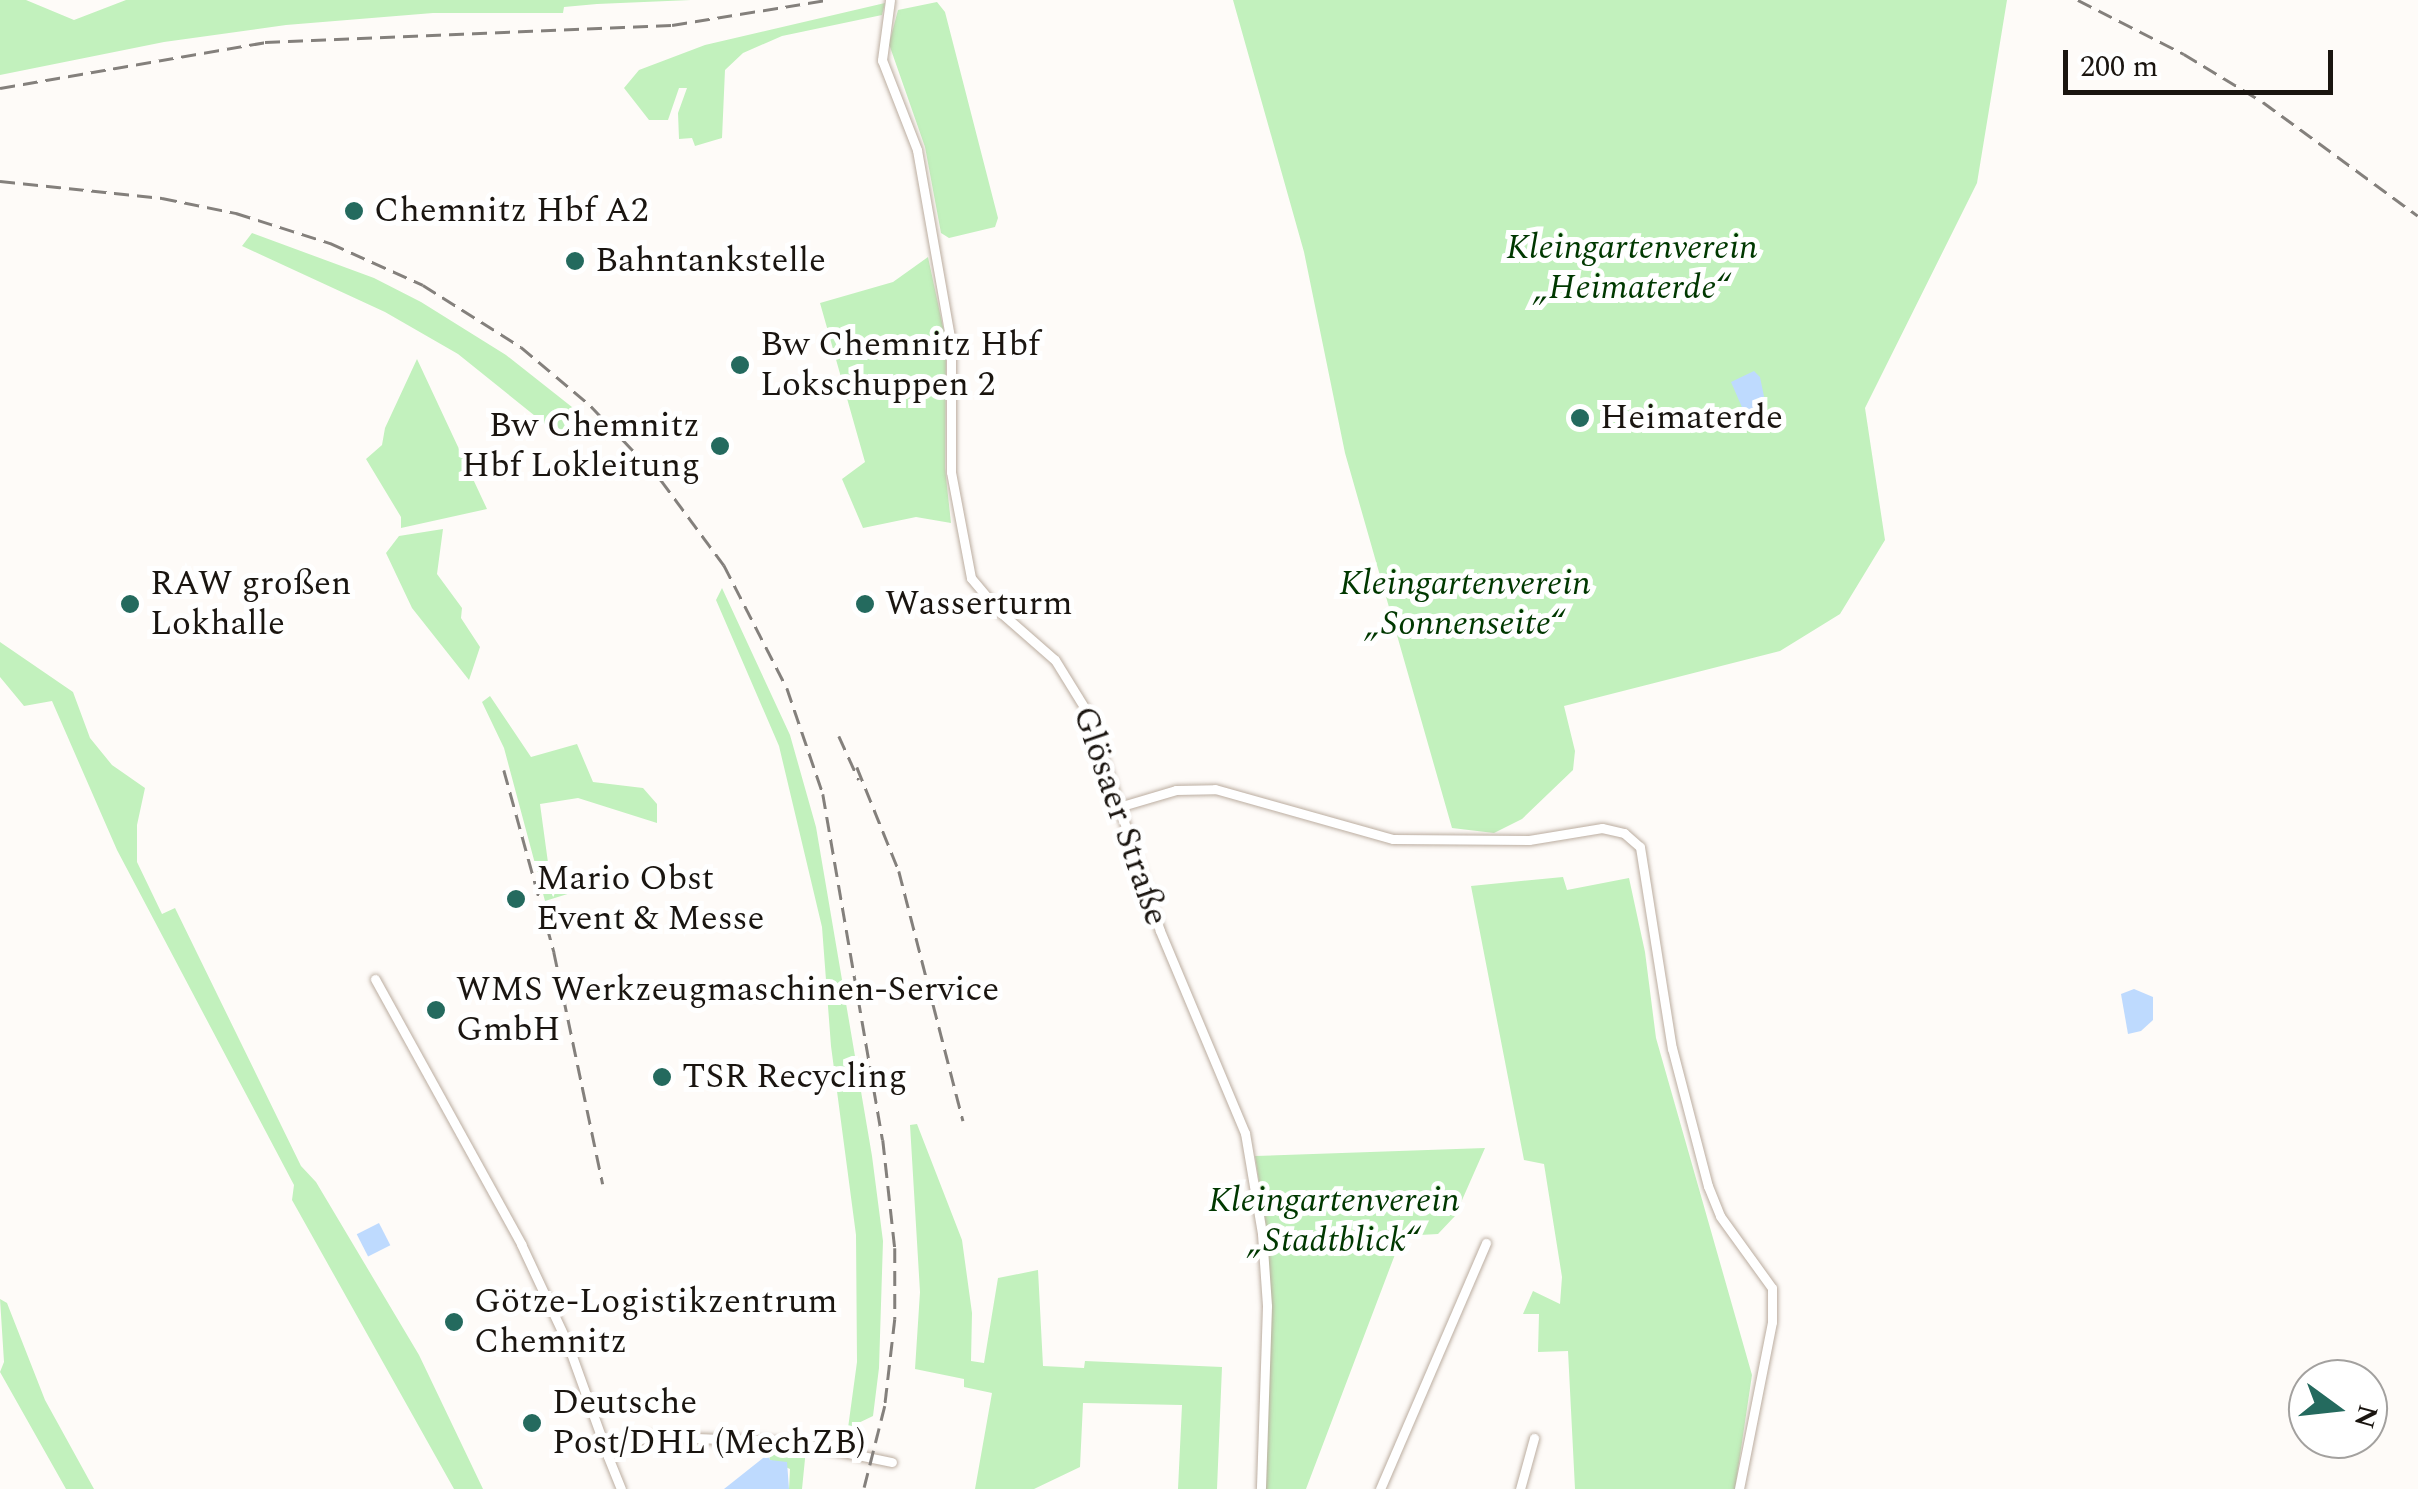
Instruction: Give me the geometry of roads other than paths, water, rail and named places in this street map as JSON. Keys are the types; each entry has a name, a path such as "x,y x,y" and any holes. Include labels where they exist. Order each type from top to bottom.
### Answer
{"street":[{"name":"Glösaer Straße","path":"890,0 882,60 917,150 951,342 951,472 962,549 971,578 983,595 1040,644 1070,679 1089,715 1160,931 1186,1000 1234,1102 1253,1170 1266,1306 1261,1489"},
{"path":"1122,806 1176,790 1215,789 1393,840 1528,840 1602,828 1624,833 1640,847 1672,1048 1708,1186 1720,1216 1772,1288 1772,1322 1739,1489"},
{"path":"375,979 521,1244 567,1342 620,1489"},
{"path":"1380,1489 1486,1242"},
{"path":"608,1456 647,1436 684,1434 796,1442 892,1462"},
{"path":"1520,1489 1534,1438"}],"water":[{"path":"1754,371 1760,377 1767,411 1759,410 1756,421 1744,412 1731,382"},
{"path":"2134,989 2153,997 2153,1020 2141,1031 2128,1034 2121,994"},
{"path":"379,1223 390,1245 368,1257 357,1234"},
{"path":"768,1454 770,1460 787,1462 789,1489 724,1489"}],"railway":[{"path":"0,88 265,42 672,25 826,0"},
{"path":"2078,0 2184,54 2263,102 2418,216"},
{"path":"0,181 162,198 236,213 330,243 423,285 521,347 591,406 661,480 724,565 787,688 823,794 883,1140 895,1248 895,1319 885,1406 864,1489"},
{"path":"839,736 859,780"},
{"path":"857,767 899,871 963,1121"},
{"path":"504,770 554,952 603,1184"}],"place":[{"name":"Chemnitz Hbf A2","path":"354,211"},
{"name":"Bahntankstelle","path":"575,261"},
{"name":"Bw Chemnitz Hbf Lokschuppen 2","path":"740,365"},
{"name":"Heimaterde","path":"1580,418"},
{"name":"Bw Chemnitz Hbf Lokleitung","path":"720,446"},
{"name":"RAW großen Lokhalle","path":"130,604"},
{"name":"Wasserturm","path":"865,604"},
{"name":"Mario Obst Event & Messe","path":"516,899"},
{"name":"WMS Werkzeugmaschinen-Service GmbH","path":"436,1010"},
{"name":"TSR Recycling","path":"662,1077"},
{"name":"Götze-Logistikzentrum Chemnitz","path":"454,1322"},
{"name":"Deutsche Post/DHL (MechZB)","path":"532,1423"}],"park label":[{"name":"Kleingartenverein „Heimaterde“","path":"1632,268"},
{"name":"Kleingartenverein „Sonnenseite“","path":"1465,604"},
{"name":"Kleingartenverein „Stadtblick“","path":"1334,1221"}]}
